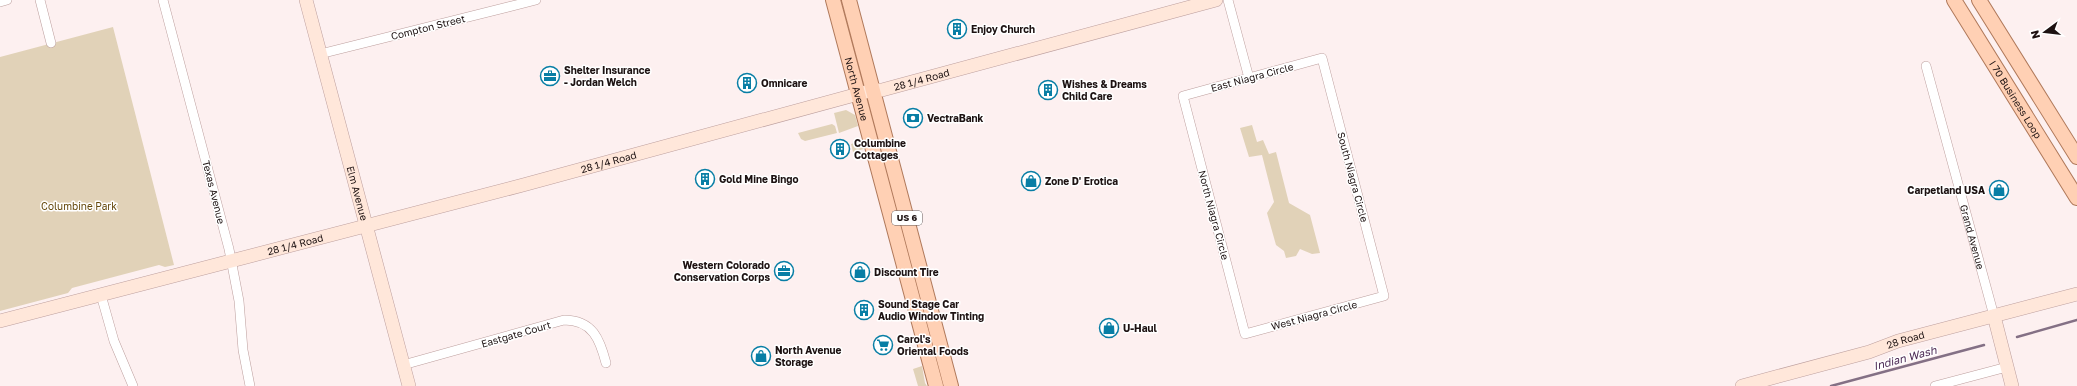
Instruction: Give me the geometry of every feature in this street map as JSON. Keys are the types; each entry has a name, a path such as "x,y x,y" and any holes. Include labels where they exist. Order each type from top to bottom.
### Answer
{"main road":[{"name":"North Avenue","path":"833,0 936,386"},
{"path":"840,0 858,32"},
{"name":"North Avenue","path":"849,0 951,386"},
{"name":"I 70 Business Loop","path":"1954,0 2077,198"},
{"path":"1963,14 1979,0 2077,157"},
{"path":"907,277 920,269"},
{"path":"922,334 934,357 942,386"}],"street":[{"path":"0,2 8,0"},
{"path":"40,0 51,43"},
{"name":"Texas Avenue","path":"164,0 219,207 239,302 243,350 250,386"},
{"name":"Elm Avenue","path":"306,0 365,226 409,386"},
{"name":"Compton Street","path":"320,54 515,2 536,0"},
{"name":"28 1/4 Road","path":"0,321 365,226 873,90 882,90 1216,0"},
{"path":"1228,0 1249,78"},
{"name":"East Niagra Circle","path":"1182,96 1322,58"},
{"name":"South Niagra Circle","path":"1322,58 1384,296"},
{"name":"Grand Avenue","path":"1926,66 2012,386"},
{"name":"North Niagra Circle","path":"1182,96 1245,334"},
{"name":"28 Road","path":"1742,386 1869,352 1898,341 2075,294"},
{"path":"101,295 114,341 132,386"},
{"name":"West Niagra Circle","path":"1245,334 1384,296"},
{"name":"Eastgate Court","path":"403,365 564,320 581,323 594,332 601,342 606,364"},
{"path":"1935,386 2007,367"}],"green space":[{"name":"Columbine Park","path":"113,27 174,265 165,267 159,265 72,288 68,293 0,311 0,57"},
{"path":"846,110 855,115 858,126 839,133 834,113"},
{"path":"832,124 835,126 837,133 805,141 801,139 798,133"},
{"path":"1252,125 1257,142 1263,140 1269,154 1276,152 1289,203 1310,215 1320,253 1312,254 1300,249 1296,256 1286,258 1284,251 1276,245 1267,213 1274,202 1262,155 1249,157 1240,128"},
{"path":"862,141 864,149 853,152 851,144"},
{"path":"922,366 925,383 927,386 918,386 913,369"}],"waterway":[{"name":"Indian Wash","path":"2017,337 2077,320"},
{"name":"Indian Wash","path":"1831,386 1984,345"}],"place":[{"name":"Enjoy Church","path":"957,29"},
{"name":"Shelter Insurance - Jordan Welch","path":"550,76"},
{"name":"Omnicare","path":"747,83"},
{"name":"Wishes & Dreams Child Care","path":"1048,90"},
{"name":"VectraBank","path":"913,118"},
{"name":"Columbine Cottages","path":"840,149"},
{"name":"Gold Mine Bingo","path":"705,179"},
{"name":"Zone D' Erotica","path":"1031,181"},
{"name":"Carpetland USA","path":"1999,190"},
{"name":"Western Colorado Conservation Corps","path":"784,271"},
{"name":"Discount Tire","path":"860,272"},
{"name":"Sound Stage Car Audio Window Tinting","path":"864,310"},
{"name":"U-Haul","path":"1109,328"},
{"name":"Carol's Oriental Foods","path":"883,345"},
{"name":"North Avenue Storage","path":"761,356"}]}
